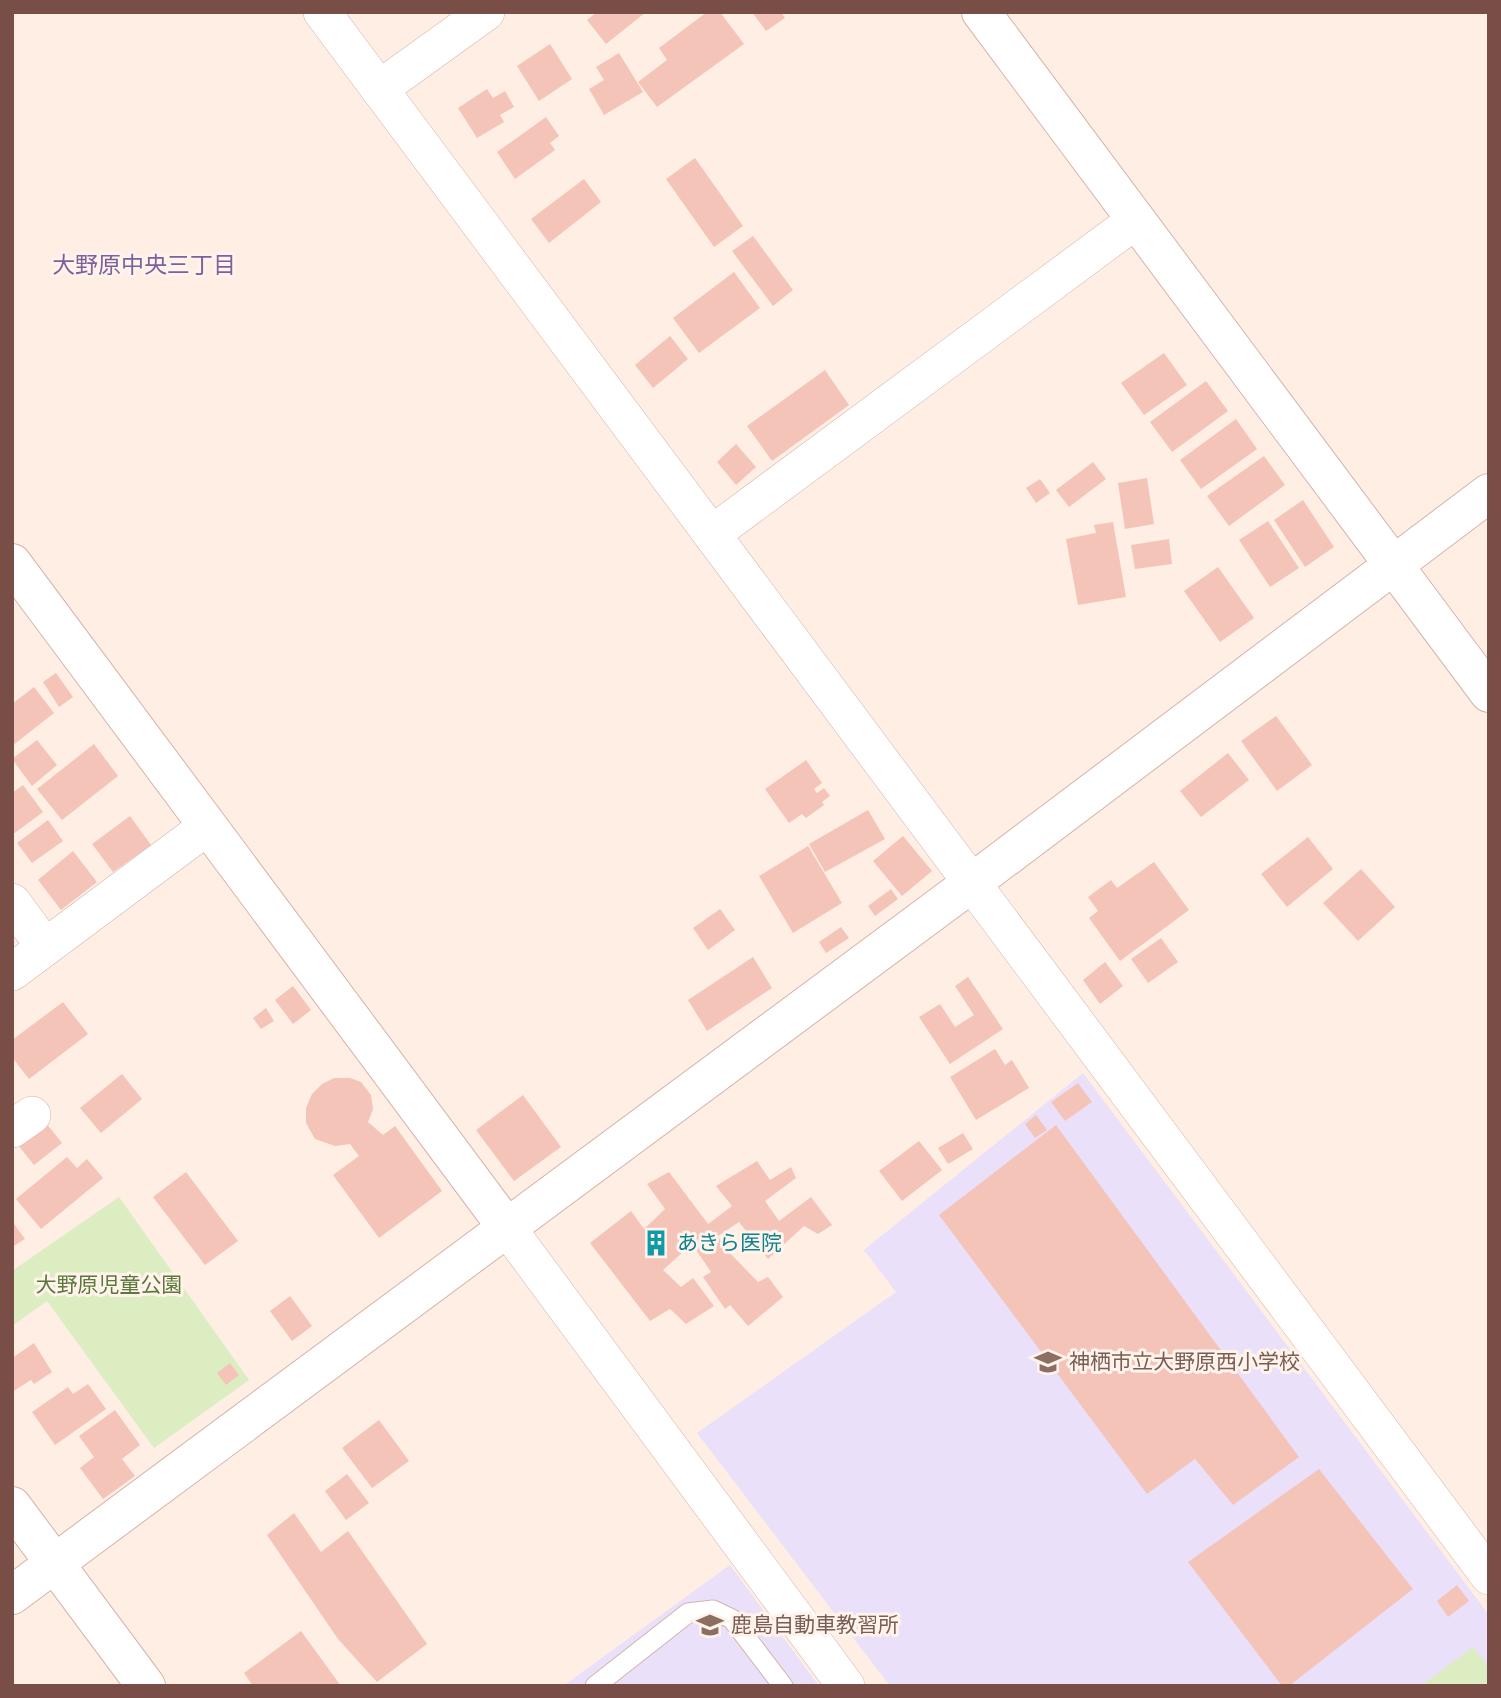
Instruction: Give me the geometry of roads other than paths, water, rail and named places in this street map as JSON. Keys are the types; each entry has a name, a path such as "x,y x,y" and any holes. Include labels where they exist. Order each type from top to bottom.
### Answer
{"street":[{"path":"322,12 1489,1576"},
{"path":"379,89 486,12"},
{"path":"981,12 1489,693"},
{"path":"712,534 1136,220"},
{"path":"12,1595 508,1229 1489,493"},
{"path":"12,563 846,1686"},
{"path":"12,972 208,825"},
{"path":"12,902 45,947"},
{"path":"12,1506 146,1686"}],"lane":[{"path":"595,1686 688,1613 713,1610 732,1619 783,1686"}],"place":[{"name":"あきら医院","path":"656,1243"},
{"name":"神栖市立大野原西小学校","path":"1048,1362"},
{"name":"鹿島自動車教習所","path":"710,1625"}],"district":[{"name":"大野原中央三丁目","path":"144,265"}],"park label":[{"name":"大野原児童公園","path":"109,1285"}]}
